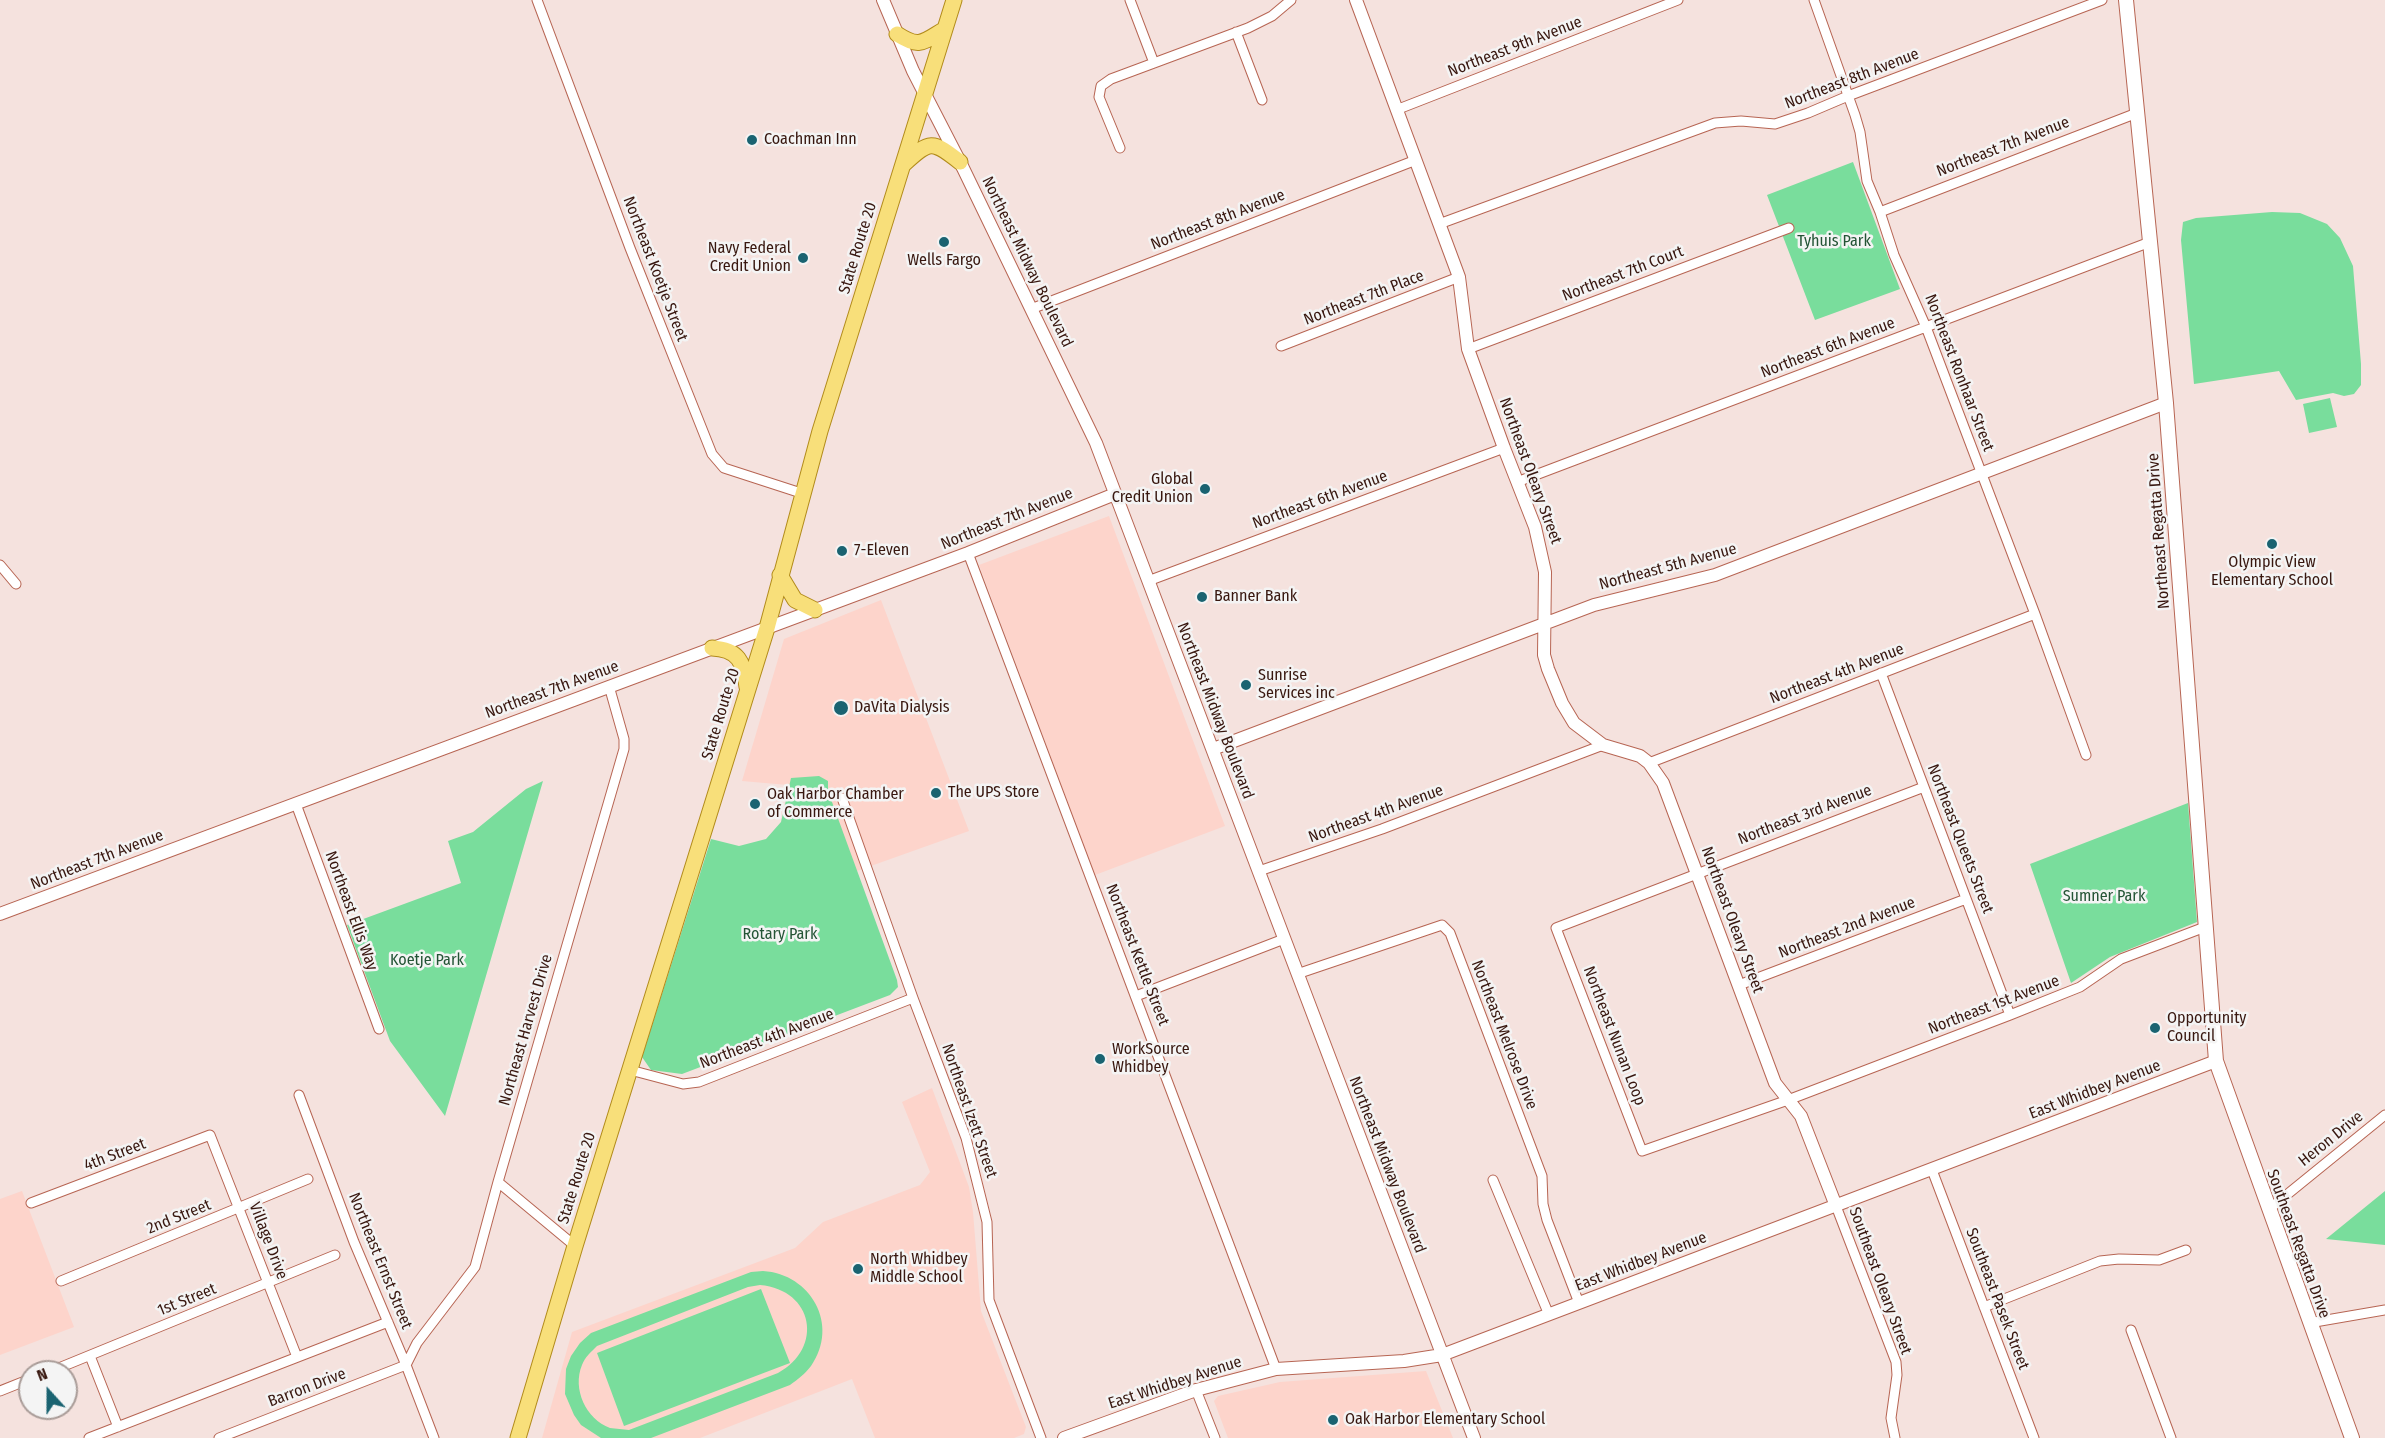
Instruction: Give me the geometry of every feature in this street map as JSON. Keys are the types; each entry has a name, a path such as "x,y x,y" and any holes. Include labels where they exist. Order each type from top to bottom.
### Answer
{"main road":[{"name":"State Route 20","path":"518,1438 575,1246 767,628 801,494 954,0"},
{"name":"Northeast Regatta Drive","path":"2126,0 2166,404 2216,1061"},
{"path":"897,34 910,42 917,43 945,29"},
{"path":"902,166 922,147 928,145 945,150 960,162"},
{"path":"780,575 795,600 814,610"},
{"path":"712,648 723,648 732,651 737,656 746,678 747,690"},
{"name":"Southeast Regatta Drive","path":"2216,1061 2352,1438"}],"street":[{"name":"Northeast Koetje Street","path":"537,0 630,248 712,454 724,468 801,494"},
{"name":"Northeast Midway Boulevard","path":"883,0 924,92 1096,443 1474,1438"},
{"path":"1130,0 1154,63"},
{"path":"1120,148 1099,97 1101,86 1111,79 1236,32 1272,15 1291,0"},
{"name":"Northeast Oleary Street","path":"1356,0 1459,277 1468,349 1535,526 1541,549 1546,595 1543,623 1544,655 1567,713 1574,723 1603,745 1640,756 1649,763 1663,783 1775,1083 1801,1116 1836,1206"},
{"name":"Northeast 9th Avenue","path":"1396,110 1678,0"},
{"name":"Northeast Ronhaar Street","path":"1814,0 1860,132 1867,181 1894,255 1926,327 2086,755"},
{"name":"Northeast 8th Avenue","path":"1438,224 1715,123 1775,124 1808,113 2102,0"},
{"path":"1236,32 1262,100"},
{"name":"Northeast 7th Avenue","path":"1880,212 2137,113"},
{"name":"Northeast 8th Avenue","path":"1031,309 1416,160"},
{"name":"Northeast 7th Court","path":"1468,349 1789,228"},
{"name":"Northeast 6th Avenue","path":"1517,482 2150,242"},
{"name":"Northeast 7th Place","path":"1281,346 1459,277"},
{"name":"Northeast 5th Avenue","path":"1213,750 1594,605 1715,576 2166,404"},
{"name":"Northeast 6th Avenue","path":"1148,581 1504,448"},
{"name":"Northeast 7th Avenue","path":"0,914 968,553 1115,494"},
{"name":"Northeast Kettle Street","path":"968,553 1276,1369"},
{"path":"0,565 16,584"},
{"name":"Northeast 4th Avenue","path":"1649,763 2035,614"},
{"name":"Northeast Queets Street","path":"1881,673 2010,1015"},
{"name":"Northeast Harvest Drive","path":"406,1365 417,1343 475,1267 624,749 623,733 609,686"},
{"name":"Northeast 4th Avenue","path":"1259,871 1392,825 1603,745"},
{"name":"Northeast 3rd Avenue","path":"1696,872 1924,787"},
{"name":"Northeast Izett Street","path":"842,798 913,998 966,1138 987,1222 989,1300 1041,1438"},
{"name":"Northeast Ellis Way","path":"296,804 379,1029"},
{"name":"Northeast Nunan Loop","path":"1696,872 1556,927 1642,1151 1788,1100"},
{"name":"Northeast 2nd Avenue","path":"1739,986 1966,899"},
{"name":"Northeast Melrose Drive","path":"1297,974 1442,925 1450,933 1542,1176 1543,1204 1547,1220 1579,1303"},
{"name":"Northeast 1st Avenue","path":"1788,1100 2080,987 2121,959 2205,927"},
{"path":"1136,996 1284,939"},
{"name":"Northeast 4th Avenue","path":"630,1070 683,1084 699,1082 913,998"},
{"name":"East Whidbey Avenue","path":"1064,1438 1196,1390 1276,1369 1404,1361 1442,1355 2216,1061"},
{"name":"Northeast Ernst Street","path":"299,1095 354,1242 434,1438"},
{"name":"Heron Drive","path":"2268,1210 2385,1115"},
{"name":"4th Street","path":"31,1203 210,1135"},
{"name":"Village Drive","path":"210,1135 297,1357"},
{"name":"Southeast Pasek Street","path":"1932,1170 2034,1438"},
{"name":"2nd Street","path":"61,1281 308,1179"},
{"path":"1493,1180 1549,1315"},
{"path":"498,1182 575,1246"},
{"name":"Southeast Oleary Street","path":"1836,1206 1896,1362 1897,1375 1891,1418 1895,1438"},
{"path":"1984,1307 2100,1261 2159,1260 2186,1250"},
{"name":"1st Street","path":"78,1361 336,1255"},
{"path":"2309,1323 2385,1310"},
{"path":"89,1438 388,1322"},
{"path":"2131,1330 2171,1438"},
{"path":"90,1356 118,1427"},
{"name":"Barron Drive","path":"219,1438 406,1365"},
{"path":"0,1391 18,1384"},
{"path":"1196,1390 1215,1438"}],"shaded area":[{"path":"1109,516 1225,826 1095,875 979,565"},
{"path":"881,600 969,831 854,872 822,788 742,781 784,639"},
{"name":"North Whidbey Middle School","path":"932,1088 969,1187 981,1311 1026,1427 1024,1434 1014,1438 875,1438 852,1379 700,1438 542,1438 572,1332 795,1248 823,1222 920,1185 930,1172 902,1102"},
{"path":"22,1191 74,1327 0,1355 0,1199"},
{"name":"Oak Harbor Elementary School","path":"1426,1371 1453,1438 1228,1438 1214,1401 1218,1396 1280,1382"}],"green space":[{"name":"Tyhuis Park","path":"1853,162 1900,289 1815,320 1767,195"},
{"path":"2272,212 2300,213 2327,224 2340,238 2353,266 2361,364 2361,385 2354,394 2344,396 2333,393 2296,400 2279,371 2194,384 2181,240 2183,222 2196,218"},
{"path":"2330,398 2337,427 2309,433 2303,404"},
{"name":"Rotary Park","path":"819,776 828,781 828,791 898,987 890,995 682,1074 651,1070 642,1057 711,839 739,846 766,839 781,822 791,778"},
{"name":"Koetje Park","path":"543,781 445,1116 390,1041 347,925 461,883 448,841 473,832 526,789"},
{"name":"Sumner Park","path":"2188,803 2197,922 2110,957 2071,983 2030,864"},
{"path":"2385,1191 2385,1245 2326,1239"},
{"path":"763,1271 780,1274 795,1281 816,1304 821,1319 822,1334 819,1350 804,1374 790,1385 651,1438 601,1438 581,1425 565,1394 566,1369 580,1343 591,1333 751,1272","holes":["760,1285 778,1289 792,1297 802,1308 807,1335 802,1349 793,1362 778,1373 629,1430 610,1428 601,1424 583,1402 579,1374 588,1355 597,1346 748,1287"]},
{"path":"761,1289 790,1363 624,1426 597,1353"}],"place":[{"name":"Coachman Inn","path":"752,140"},
{"name":"Wells Fargo","path":"944,242"},
{"name":"Navy Federal Credit Union","path":"803,258"},
{"name":"Global Credit Union","path":"1205,489"},
{"name":"Olympic View Elementary School","path":"2272,544"},
{"name":"7-Eleven","path":"842,551"},
{"name":"Banner Bank","path":"1202,597"},
{"name":"Sunrise Services inc","path":"1246,685"},
{"name":"DaVita Dialysis","path":"841,708"},
{"name":"The UPS Store","path":"936,793"},
{"name":"Oak Harbor Chamber of Commerce","path":"755,804"},
{"name":"Opportunity Council","path":"2155,1028"},
{"name":"WorkSource Whidbey","path":"1100,1059"},
{"name":"North Whidbey Middle School","path":"858,1269"},
{"name":"Oak Harbor Elementary School","path":"1333,1420"}]}
